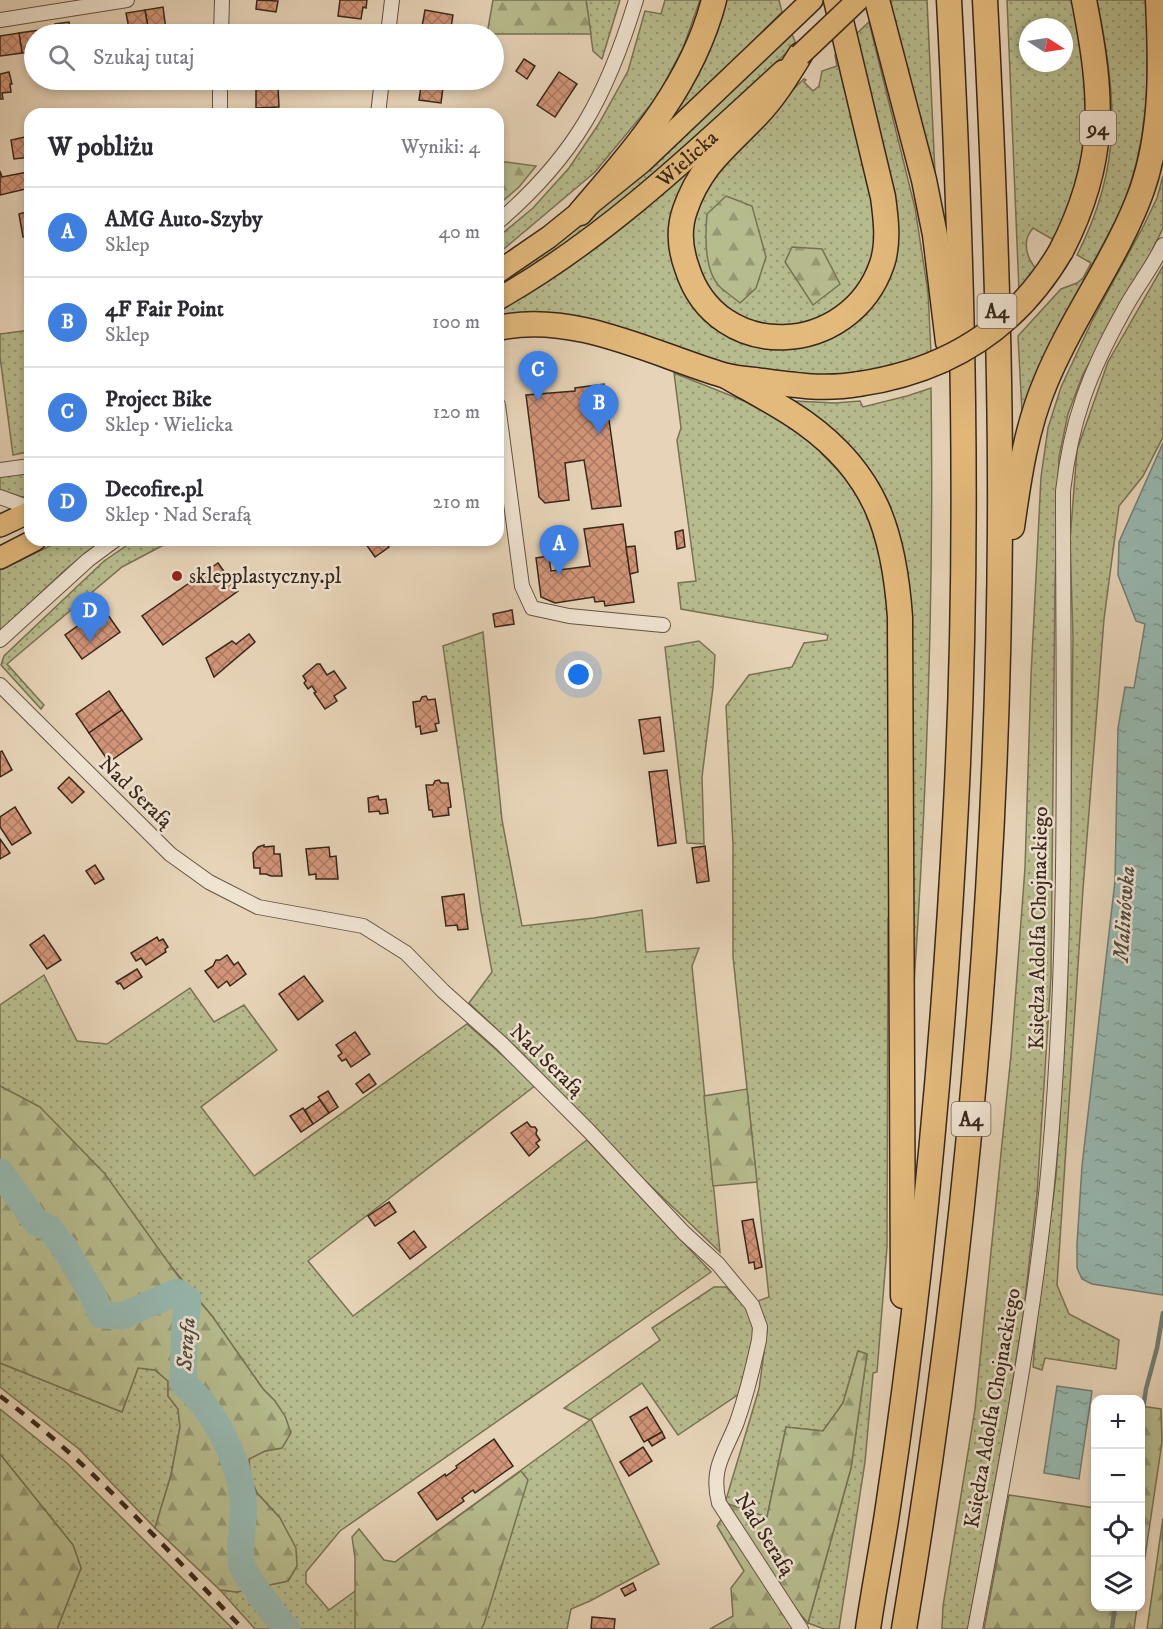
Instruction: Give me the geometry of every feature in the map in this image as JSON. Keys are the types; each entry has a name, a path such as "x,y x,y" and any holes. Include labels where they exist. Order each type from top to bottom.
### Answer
{"highway":[{"path":"580,213 641,142 664,110 691,65 709,22 714,0"},
{"path":"800,55 780,88 705,169 688,200 681,228 683,258 696,291 709,306 738,328 756,335 803,336 835,324 852,313 874,281 882,263 886,221 884,197 836,0"},
{"path":"877,0 924,180 933,224 954,387 964,439"},
{"name":"A4","path":"869,1618 888,1509 935,1123 957,800 964,439 959,223 949,0"},
{"name":"A4","path":"905,1621 922,1521 945,1353 970,1124 990,864 1000,525 995,205 985,0"},
{"name":"94","path":"726,376 804,386 839,387 908,375 948,359 965,349 986,335 1024,302 1039,286 1061,251 1084,203 1091,179 1098,133 1098,87 1084,0"},
{"path":"998,622 1022,464 1034,413 1046,380 1064,343 1130,219 1143,189 1152,152 1160,93 1158,0"},
{"path":"504,327 541,323 570,328 645,347 726,376 804,422 843,455 859,475 882,518 890,542 897,580 900,617 901,1180 904,1387"}],"main road":[{"name":"Wielicka","path":"504,268 580,213 642,162 812,0"},
{"name":"Wielicka","path":"504,295 615,218 720,129 858,0"},
{"path":"0,526 24,513"},
{"path":"0,558 24,546"}],"street":[{"path":"0,20 127,0"},
{"path":"221,24 222,0"},
{"path":"389,24 392,0"},
{"path":"504,216 552,171 573,143 590,115 614,65 636,0"},
{"path":"220,90 220,108"},
{"path":"379,108 381,90"},
{"name":"Księdza Adolfa Chojnackiego","path":"975,1629 1024,1371 1049,1164 1062,913 1063,491 1067,453 1084,392 1123,312 1163,244"},
{"path":"504,450 522,586 532,608 569,616 663,625"},
{"path":"0,470 24,467"},
{"path":"0,497 24,507"},
{"path":"0,640 88,560 107,546"},
{"name":"Nad Serafą","path":"0,685 170,854 209,882 258,908 363,926 406,952 449,997 501,1043 589,1131 684,1233 718,1264 743,1293 756,1315 760,1327 759,1340 736,1423 717,1467 716,1489 719,1503 801,1629"}],"green space":[{"path":"493,0 586,0 591,34 504,34 504,24 489,24"},
{"path":"586,0 620,0 602,59 593,51"},
{"path":"665,0 700,0 683,48 657,97 595,172 504,249 504,232 533,208 569,168 598,125 628,71 645,11 661,14"},
{"path":"723,0 779,0 782,12 664,130"},
{"path":"893,0 927,0 936,195 887,5"},
{"path":"1007,0 1075,0 1085,53 1087,150 1057,242 1033,228 1027,238 1030,259 1036,269 1019,291"},
{"path":"1097,0 1147,0 1148,56 1143,131 1131,183 1121,210 1045,354 1022,413 1018,336 1061,289 1083,278 1091,263 1077,255 1103,190 1112,129 1108,68"},
{"path":"869,22 915,208 928,292 931,353 888,368 856,374 782,377 504,320 504,305 695,164 674,255 763,344 882,285 852,38"},
{"path":"792,34 796,44 690,142 578,234 504,283 504,279 615,197 722,101"},
{"path":"839,51 870,175 876,229 872,261 861,286 823,320 772,328 732,315 706,288 690,240 694,208 737,143 804,79 813,91 819,86 822,71 837,66 835,55"},
{"path":"504,162 536,166 519,187 504,200"},
{"path":"1163,176 1163,228 1143,269 1083,374 1068,414 1059,457 1055,584 1051,976 1037,1194 1023,1317 1003,1441 968,1629 942,1629 943,1606 975,1409 1011,1055 1025,868 1031,676 1041,477 1048,428 1061,387 1093,319 1144,225 1157,198"},
{"path":"726,196 752,206 766,257 756,288 740,303 715,281 707,253 707,214"},
{"path":"792,247 822,249 840,284 813,305 785,262"},
{"path":"1163,266 1163,437 1143,476 1119,506 1104,619 1083,889 1057,1285 1069,1314 1119,1340 1116,1369 1045,1358 1042,1370 1033,1367 1036,1326 1056,1176 1067,1004 1073,638 1070,540 1077,450 1108,362"},
{"path":"24,331 24,453 13,455 0,357 0,334"},
{"path":"674,373 762,408 807,434 866,504 887,566 893,916 888,918 887,1247 877,1372 873,1373 865,1462 839,1629 824,1629 808,1623 851,1468 867,1354 858,1351 843,1403 823,1431 786,1427 767,1517 725,1503 759,1389 767,1330 758,1301 769,1297 733,957 733,845 726,706 749,675 792,667 804,643 827,640 828,635 681,609 678,583 696,581 677,440 681,428"},
{"path":"931,388 928,694 913,999 909,592 905,560 889,505 861,459 842,439 793,401 835,403 860,401 863,407"},
{"path":"24,474 24,496 0,490 0,477"},
{"path":"50,546 95,546 65,570 0,631 0,570"},
{"path":"126,546 162,546 122,567 7,664 44,705 41,709 1,665 4,656 104,561"},
{"path":"483,632 502,820 522,926 642,910 646,952 699,948 692,966 720,1252 634,1170 523,1054 469,1003 492,972 481,911 443,646"},
{"path":"699,641 715,655 702,777 704,844 687,843 665,647"},
{"path":"44,975 77,1041 107,1044 190,988 214,1022 244,1005 277,1050 201,1107 254,1176 467,1024 536,1085 308,1261 353,1316 587,1140 711,1272 340,1531 306,1572 306,1583 329,1610 590,1420 564,1408 660,1340 652,1328 714,1287 726,1287 747,1308 757,1327 742,1392 678,1435 642,1383 591,1419 659,1564 571,1609 567,1629 255,1629 220,1590 237,1592 288,1581 297,1566 280,1518 257,1493 250,1477 249,1459 265,1451 282,1448 275,1401 263,1389 212,1316 40,1107 0,1086 0,1005"},
{"path":"0,1086 40,1107 105,1174 178,1276 212,1316 263,1389 285,1416 291,1433 282,1448 265,1451 249,1459 250,1477 257,1493 280,1518 296,1548 297,1566 288,1581 237,1592 220,1590 155,1528 171,1475 180,1427 178,1409 168,1396 168,1381 155,1370 138,1368 122,1412 0,1363"},
{"path":"747,1089 757,1182 713,1186 704,1096"},
{"path":"858,1351 867,1354 851,1468 808,1623 785,1595 725,1503 767,1517 786,1427 823,1431 843,1403"},
{"path":"0,1363 122,1412 138,1368 155,1370 168,1381 168,1396 178,1409 180,1427 171,1475 155,1528 79,1449 0,1387"},
{"path":"1145,1407 1161,1409 1162,1442 1145,1557"},
{"path":"0,1409 67,1463 233,1629 57,1629 81,1568 73,1545 0,1454"},
{"path":"0,1454 73,1545 81,1568 57,1629 0,1629"},
{"path":"521,1471 528,1480 481,1629 355,1629 355,1558 352,1537 359,1529 384,1560 395,1562"},
{"path":"1009,1495 1091,1507 1091,1611 1136,1611 1134,1629 984,1629"},
{"path":"724,1515 796,1629 710,1629 733,1616 731,1588 744,1571 717,1526"},
{"path":"1163,1518 1163,1629 1147,1629"}],"water":[{"path":"1163,443 1163,1295 1092,1284 1082,1279 1077,1268 1077,1244 1082,1166 1115,881 1118,728 1125,687 1134,688 1145,624 1136,621 1118,575 1119,542"},
{"path":"1057,1386 1092,1391 1079,1479 1044,1473"}],"building":[{"path":"257,0 278,1 276,12 256,9"},
{"path":"340,0 367,0 361,19 338,16"},
{"path":"163,7 165,24 147,24 145,10"},
{"path":"145,10 147,24 128,24 126,13"},
{"path":"425,10 453,15 452,24 422,24"},
{"path":"24,32 24,53 22,53 19,33"},
{"path":"19,33 22,53 0,56 0,36"},
{"path":"524,59 535,66 527,79 516,71"},
{"path":"9,72 11,92 2,93 3,99 0,99 0,74"},
{"path":"559,72 577,84 555,117 537,105"},
{"path":"256,90 278,90 279,107 256,108"},
{"path":"420,90 443,90 441,103 419,100"},
{"path":"24,137 24,158 14,159 11,140"},
{"path":"0,171 2,177 24,173 24,189 0,195"},
{"path":"24,213 24,237 23,237 19,214"},
{"path":"604,384 621,506 592,509 584,460 565,463 569,500 545,503 539,497 526,395 575,391 575,388"},
{"path":"623,524 634,602 605,606 604,601 595,602 594,597 555,603 541,597 536,558 549,556 551,571 590,566 584,529"},
{"path":"683,530 685,547 677,549 675,532"},
{"path":"367,546 388,546 389,547 375,557"},
{"path":"635,546 638,572 630,574 626,547"},
{"path":"218,563 238,591 163,645 142,616"},
{"path":"103,608 120,632 82,659 65,635"},
{"path":"512,610 514,624 495,627 493,614"},
{"path":"249,634 255,642 214,677 206,658 232,641 236,644"},
{"path":"320,664 327,675 334,671 346,688 334,696 337,701 325,709 312,686 308,689 304,683 306,681 303,676"},
{"path":"109,691 122,710 89,733 76,714"},
{"path":"426,696 428,700 435,699 439,723 435,724 437,731 421,734 420,726 416,727 413,702 420,701"},
{"path":"122,710 142,739 109,762 89,733"},
{"path":"660,717 664,751 644,754 639,720"},
{"path":"2,751 12,770 0,777 0,752"},
{"path":"667,770 676,843 658,846 649,772"},
{"path":"69,777 84,792 72,803 58,788"},
{"path":"439,780 441,783 448,783 451,807 448,808 449,815 433,817 432,810 429,810 426,785 433,785"},
{"path":"378,796 379,800 386,799 388,813 369,812 368,798"},
{"path":"15,807 31,833 12,845 0,827 0,817"},
{"path":"0,839 10,853 0,859"},
{"path":"264,845 264,847 274,846 274,854 280,854 282,876 260,874 260,868 254,868 253,853 258,847"},
{"path":"705,846 709,881 697,883 692,848"},
{"path":"329,847 330,857 336,856 338,879 316,879 316,874 309,875 306,849"},
{"path":"95,865 104,879 95,884 86,871"},
{"path":"464,894 468,929 458,930 457,925 446,926 442,897"},
{"path":"44,935 61,960 47,969 30,945"},
{"path":"157,937 159,941 163,939 168,947 165,949 166,952 146,965 141,958 136,961 131,953"},
{"path":"227,955 234,965 238,962 246,974 230,986 227,981 218,988 205,971 213,966 216,960"},
{"path":"137,969 142,977 124,989 120,983 116,982"},
{"path":"304,976 323,1001 298,1020 279,994"},
{"path":"355,1032 370,1054 351,1067 346,1059 342,1061 338,1056 342,1053 336,1045"},
{"path":"369,1074 376,1084 363,1093 356,1084"},
{"path":"328,1091 338,1107 329,1113 318,1097"},
{"path":"320,1100 329,1113 313,1124 305,1110"},
{"path":"303,1108 313,1124 301,1132 290,1116"},
{"path":"527,1122 531,1127 535,1127 540,1140 536,1143 539,1147 529,1156 511,1133"},
{"path":"389,1202 396,1212 375,1226 368,1216"},
{"path":"753,1219 762,1267 755,1269 754,1262 749,1263 742,1221"},
{"path":"414,1231 426,1247 410,1259 398,1243"},
{"path":"647,1407 662,1432 644,1442 630,1417"},
{"path":"662,1432 665,1438 652,1446 648,1440"},
{"path":"494,1439 513,1466 475,1493 473,1490 462,1498 464,1501 437,1520 418,1493 445,1474 446,1476 457,1468 456,1466"},
{"path":"643,1447 652,1461 629,1476 620,1462"},
{"path":"633,1583 636,1590 625,1596 621,1589"},
{"path":"592,1617 615,1619 614,1629 591,1629"}],"waterway":[{"name":"Serafa","path":"0,1172 36,1222 50,1229 64,1247 93,1295 101,1315 122,1316 177,1292 188,1300 183,1383 215,1421 236,1468 243,1500 241,1550 244,1571 287,1629"},
{"name":"Malinówka","path":"1145,1396 1163,1313"},
{"name":"Malinówka","path":"1112,1629 1114,1611"}],"railway":[{"path":"0,1396 65,1449 96,1478 156,1537 243,1629"}],"place":[{"name":"Project Bike","path":"538,401"},
{"name":"4F Fair Point","path":"599,434"},
{"name":"AMG Auto-Szyby","path":"559,575"},
{"name":"sklepplastyczny.pl","path":"177,576"},
{"name":"Decofire.pl","path":"90,642"}]}
